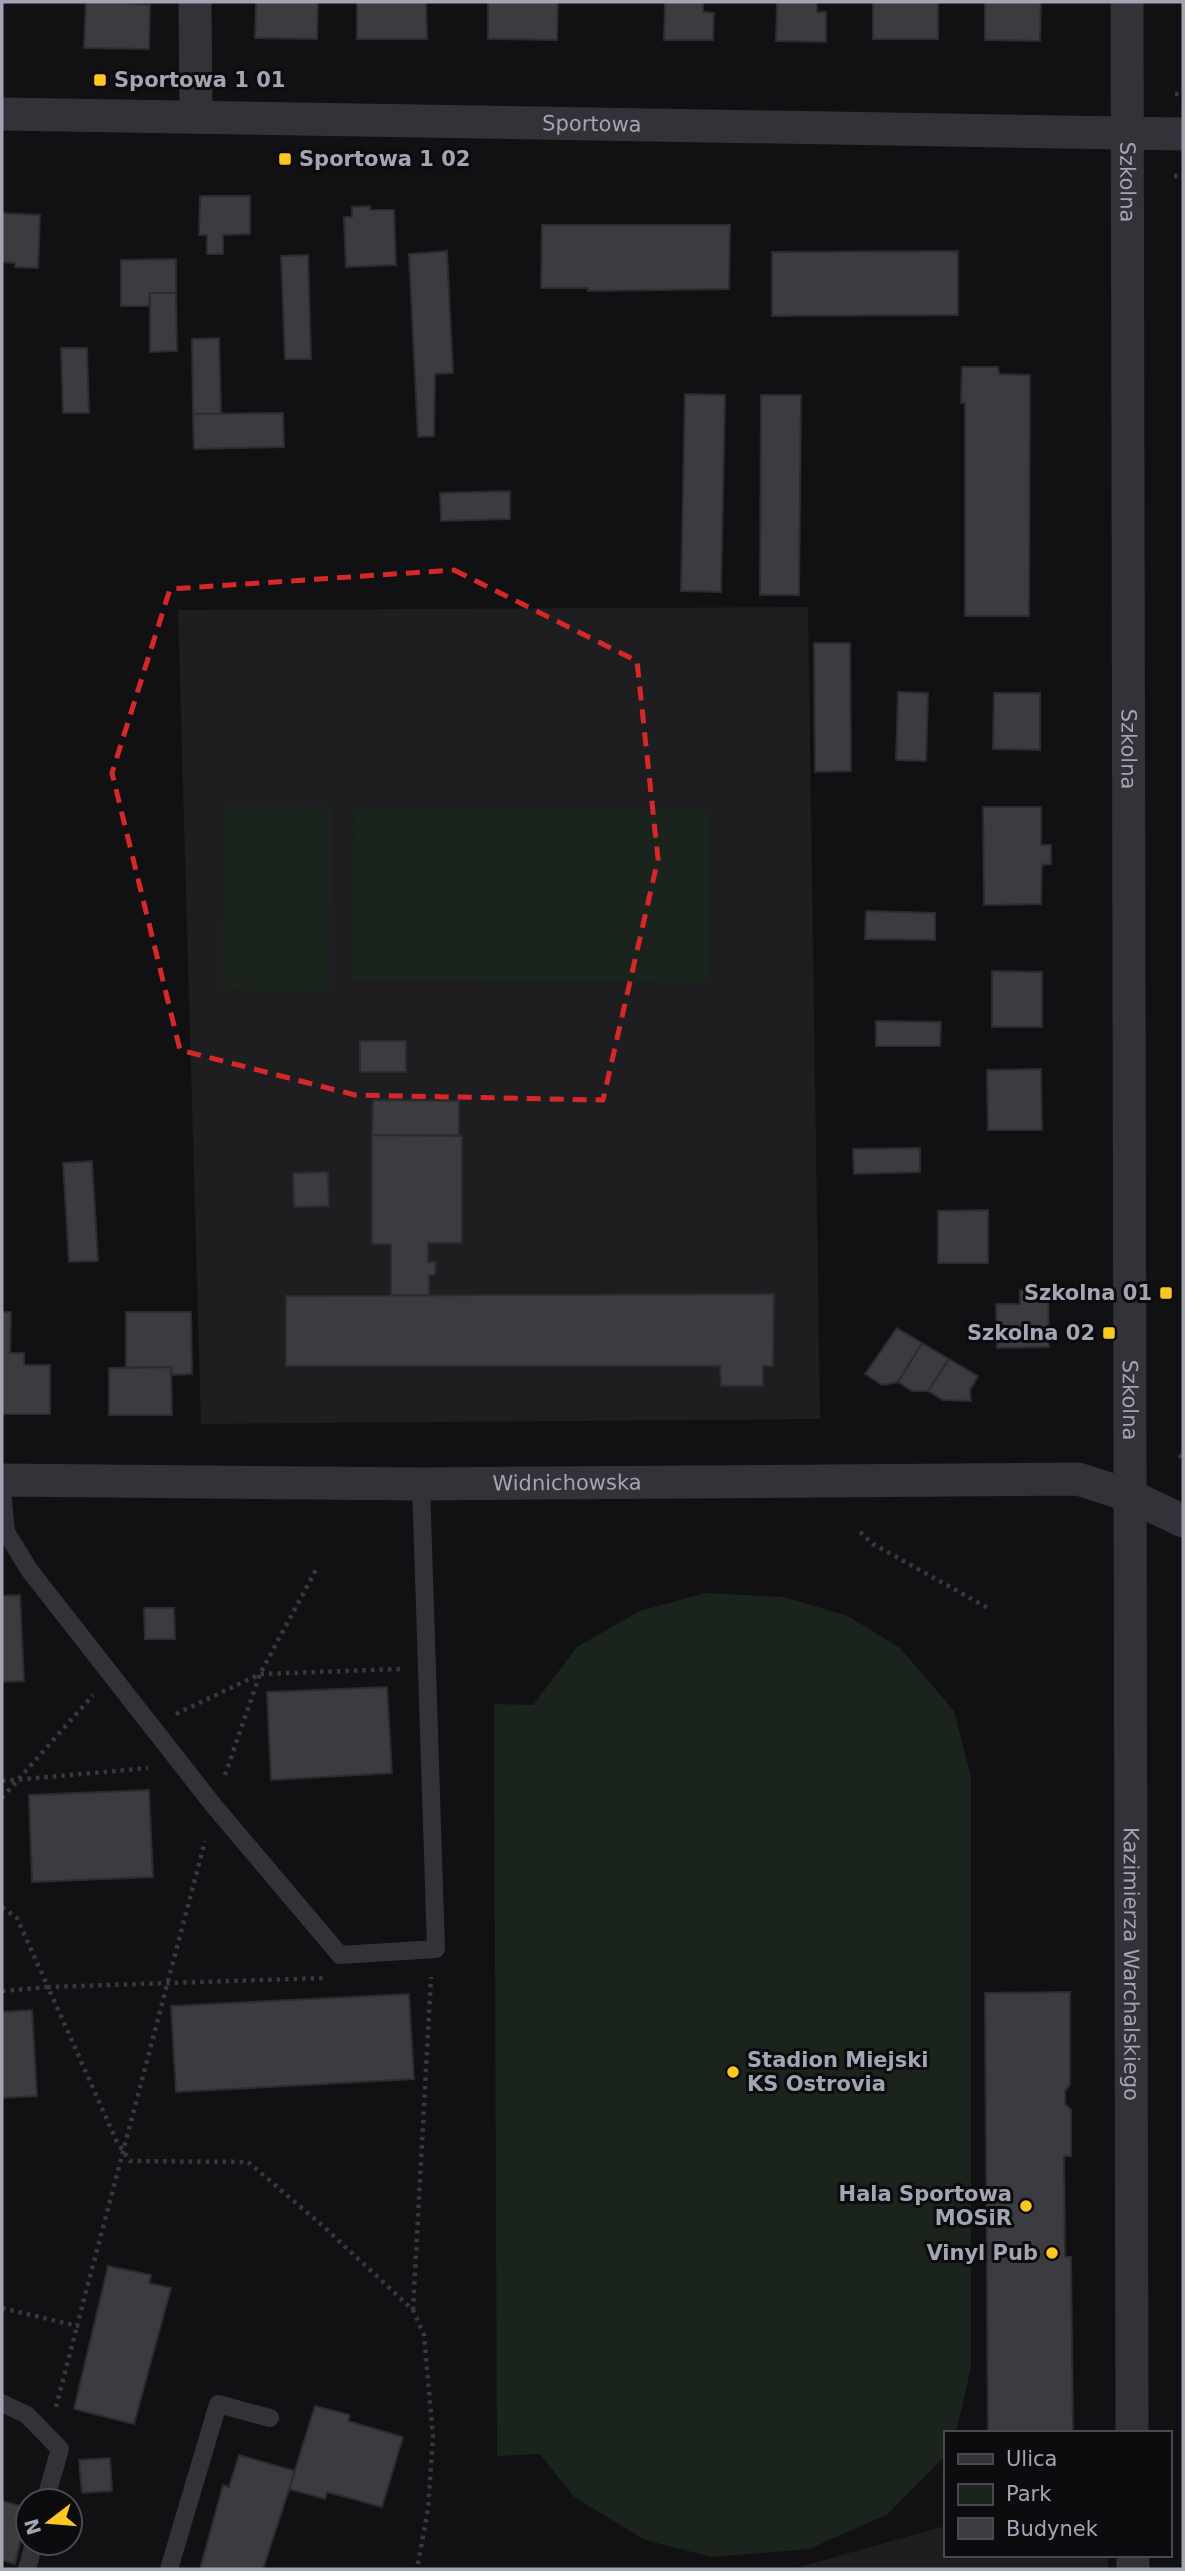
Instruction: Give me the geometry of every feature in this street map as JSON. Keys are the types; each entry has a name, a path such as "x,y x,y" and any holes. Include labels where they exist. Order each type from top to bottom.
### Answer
{"street":[{"path":"195,2 196,117"},
{"name":"Szkolna","path":"1127,2 1131,1496"},
{"name":"Sportowa","path":"2,114 1183,134"},
{"name":"Widnichowska","path":"2,1480 421,1484 1078,1479 1131,1496 1183,1521"},
{"name":"Kazimierza Warchalskiego","path":"1131,1496 1132,2431"}],"lane":[{"path":"2,1491 6,1532 30,1571 214,1805 340,1955 436,1950 421,1484"},
{"path":"2,2403 27,2414 60,2449 49,2487"},
{"path":"169,2569 218,2404 270,2418"}],"path":[{"path":"1175,94 1183,94"},
{"path":"1174,176 1183,176"},
{"path":"860,1532 873,1544 988,1608"},
{"path":"48,2438 214,1805 260,1674 317,1566"},
{"path":"153,1725 260,1674 426,1668"},
{"path":"2,1798 112,1674"},
{"path":"2,1781 20,1777 183,1765"},
{"path":"2,1907 17,1918 122,2151 130,2161 248,2162 323,2225 413,2310 424,2335 433,2436 428,2510 417,2569"},
{"path":"413,2310 432,1975 419,1975"},
{"path":"2,1991 48,1987 329,1978"},
{"path":"2,2308 77,2326"}],"highlighted area":[{"path":"454,570 637,661 658,859 603,1100 355,1095 180,1050 112,773 170,589"}],"shaded area":[{"path":"808,607 820,1419 201,1424 178,610"},
{"path":"944,2526 944,2557 1108,2557 1108,2569 792,2569"}],"green space":[{"path":"224,805 332,806 330,991 221,990"},
{"path":"354,808 709,810 709,982 352,980"},
{"name":"Stadion Miejski KS Ostrovia","path":"705,1593 784,1597 848,1616 900,1648 954,1711 971,1777 971,2367 956,2431 944,2431 944,2457 888,2514 809,2549 712,2557 645,2540 574,2497 540,2454 497,2456 494,1704 533,1705 577,1647 640,1611"}],"building":[{"path":"256,2 318,2 317,39 255,38"},
{"path":"357,2 426,2 427,39 357,39"},
{"path":"488,2 558,2 557,40 488,39"},
{"path":"665,2 703,2 703,12 714,13 713,40 664,40"},
{"path":"777,2 817,2 817,12 826,12 826,42 776,41"},
{"path":"873,2 938,2 938,39 873,39"},
{"path":"985,2 1041,2 1040,41 985,40"},
{"path":"86,3 150,5 149,49 84,48"},
{"path":"200,196 250,196 250,234 223,235 223,254 207,254 207,235 199,235"},
{"path":"370,206 370,210 394,210 396,265 346,267 344,217 352,217 352,207"},
{"path":"2,213 40,215 38,268 15,267 15,263 2,262"},
{"path":"542,225 730,225 729,289 588,291 588,288 541,288"},
{"path":"447,251 453,373 435,374 434,436 418,437 409,254"},
{"path":"958,251 958,315 772,316 772,252"},
{"path":"308,255 311,359 285,359 281,256"},
{"path":"176,259 176,293 150,293 149,306 121,306 121,260"},
{"path":"150,293 176,293 177,351 150,352"},
{"path":"219,338 221,414 193,414 192,339"},
{"path":"61,348 87,348 89,413 63,413"},
{"path":"962,367 998,367 999,374 1030,375 1029,616 965,616 965,403 961,403"},
{"path":"685,394 725,395 721,592 681,591"},
{"path":"761,395 801,395 799,595 760,595"},
{"path":"283,413 284,447 194,449 193,414"},
{"path":"510,491 510,519 441,521 440,493"},
{"path":"814,643 850,643 851,771 815,772"},
{"path":"898,692 928,693 926,761 896,760"},
{"path":"994,693 1040,693 1040,750 993,749"},
{"path":"983,807 1041,807 1041,845 1051,845 1051,864 1042,865 1041,904 984,905"},
{"path":"866,911 935,913 935,940 865,939"},
{"path":"992,971 1042,972 1042,1027 992,1027"},
{"path":"876,1021 941,1022 940,1046 876,1046"},
{"path":"360,1041 406,1041 406,1072 360,1072"},
{"path":"1041,1069 1042,1130 988,1130 987,1070"},
{"path":"373,1100 459,1101 459,1135 372,1135"},
{"path":"372,1135 462,1136 462,1243 428,1243 428,1262 436,1262 435,1275 429,1275 429,1295 391,1295 391,1244 372,1244"},
{"path":"920,1148 920,1172 854,1174 853,1149"},
{"path":"92,1161 98,1261 69,1262 63,1163"},
{"path":"328,1172 329,1206 294,1207 293,1173"},
{"path":"988,1210 988,1263 938,1263 938,1211"},
{"path":"1048,1289 1049,1347 997,1348 996,1304 1020,1304 1020,1290"},
{"path":"774,1294 773,1366 763,1366 763,1386 721,1386 720,1366 286,1366 286,1296"},
{"path":"2,1312 11,1312 10,1353 24,1353 24,1365 50,1365 50,1414 2,1414"},
{"path":"126,1312 191,1312 192,1374 172,1375 171,1367 126,1368"},
{"path":"897,1328 922,1343 898,1382 882,1385 865,1374"},
{"path":"922,1343 949,1359 928,1391 912,1391 898,1382"},
{"path":"949,1359 978,1376 970,1390 971,1401 943,1400 928,1391"},
{"path":"171,1367 172,1415 109,1415 109,1368"},
{"path":"20,1595 24,1681 2,1682 2,1596"},
{"path":"144,1608 174,1608 175,1639 145,1639"},
{"path":"387,1687 392,1773 271,1780 267,1692"},
{"path":"149,1790 153,1877 32,1882 29,1795"},
{"name":"Hala Sportowa MOSiR","path":"1070,1992 1070,2085 1065,2091 1065,2104 1071,2110 1071,2156 1064,2156 1065,2257 1071,2257 1073,2431 988,2431 985,1993"},
{"path":"409,1994 414,2079 176,2092 171,2006"},
{"path":"32,2010 37,2096 2,2098 2,2012"},
{"path":"108,2266 151,2275 149,2283 171,2288 134,2424 74,2409"},
{"path":"315,2406 350,2415 348,2421 403,2437 382,2507 327,2492 325,2499 289,2489"},
{"path":"239,2455 295,2471 263,2569 200,2569 223,2485 229,2487"},
{"path":"110,2458 112,2491 84,2493 79,2460"},
{"path":"2,2501 14,2504 14,2557 17,2557 15,2564 2,2560"}],"place":[{"name":"Sportowa 1 01","path":"100,80"},
{"name":"Sportowa 1 02","path":"285,159"},
{"name":"Szkolna 01","path":"1166,1293"},
{"name":"Szkolna 02","path":"1109,1333"},
{"name":"Stadion Miejski KS Ostrovia","path":"733,2072"},
{"name":"Hala Sportowa MOSiR","path":"1026,2206"},
{"name":"Vinyl Pub","path":"1052,2253"}]}
